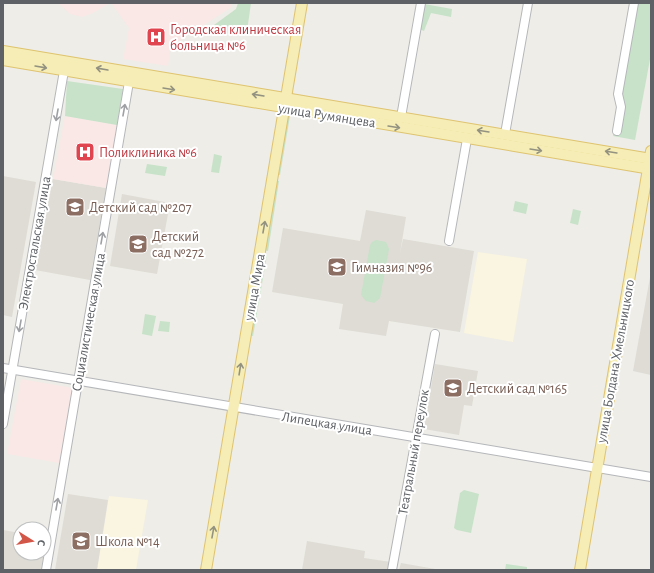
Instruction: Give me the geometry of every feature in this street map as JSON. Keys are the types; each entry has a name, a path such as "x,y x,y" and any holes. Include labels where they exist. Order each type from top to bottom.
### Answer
{"main road":[{"name":"улица Мира","path":"206,570 302,3"},
{"name":"улица Румянцева","path":"3,51 65,67"},
{"name":"улица Румянцева","path":"3,60 65,67 285,104 468,139 650,161"},
{"name":"улица Румянцева","path":"285,104 401,117 505,134 650,161"},
{"name":"улица Богдана Хмельницкого","path":"580,570 650,161"}],"street":[{"path":"401,117 422,3"},
{"path":"505,134 528,3"},
{"path":"617,131 621,107 618,94 634,3"},
{"name":"Электростальская улица","path":"3,424 65,67"},
{"name":"Социалистическая улица","path":"46,570 130,78"},
{"path":"449,241 468,139"},
{"name":"Театральный переулок","path":"392,570 415,437 435,334"},
{"name":"Липецкая улица","path":"3,368 651,477"}],"shaded area":[{"path":"58,3 110,3 93,13 82,17 70,14"},
{"name":"Городская клиническая больница №6","path":"111,3 232,3 232,7 171,46 168,66 123,59 129,28"},
{"name":"Поликлиника №6","path":"65,116 117,125 106,188 53,179"},
{"path":"3,176 36,182 12,317 3,315"},
{"path":"53,179 106,188 90,280 35,270"},
{"name":"Детский сад №272","path":"122,194 170,203 157,274 110,266"},
{"name":"Гимназия №96","path":"366,210 406,217 400,253 403,239 474,251 460,332 389,321 386,336 339,329 343,304 272,292 283,228 360,241"},
{"path":"478,252 527,259 513,342 464,333"},
{"path":"651,272 651,375 633,371"},
{"name":"Детский сад №165","path":"435,364 478,371 472,406 464,405 459,435 424,429"},
{"path":"21,379 73,388 59,463 7,454"},
{"name":"Школа №14","path":"68,494 108,500 97,570 55,570"},
{"path":"109,496 148,500 136,570 97,570"},
{"path":"3,530 12,532 12,561 43,561 41,570 3,570"},
{"path":"307,541 365,551 364,558 391,562 389,570 302,570"},
{"path":"401,563 441,570 399,570"}],"green space":[{"path":"238,3 251,3 247,31 242,36 210,31 214,25 236,9"},
{"path":"637,3 651,3 651,54 635,140 613,136"},
{"path":"424,4 452,9 451,17 431,13 424,31 419,29"},
{"path":"67,81 123,89 117,125 65,116"},
{"path":"285,115 290,116 280,175 276,174"},
{"path":"214,154 222,156 219,173 211,172"},
{"path":"147,164 167,167 165,176 145,173"},
{"path":"275,180 279,181 268,251 263,250"},
{"path":"515,201 528,204 526,214 513,211"},
{"path":"573,209 581,211 578,225 570,223"},
{"path":"376,240 386,242 389,249 380,298 374,303 366,301 361,295 370,245"},
{"path":"262,254 267,255 253,336 248,335"},
{"path":"145,314 156,316 152,336 142,334"},
{"path":"160,321 170,322 169,332 158,331"},
{"path":"464,490 479,494 471,533 454,528 460,493"},
{"path":"506,564 527,567 527,570 505,570"}],"place":[{"name":"Городская клиническая больница №6","path":"156,37"},
{"name":"Поликлиника №6","path":"85,152"},
{"name":"Детский сад №207","path":"75,207"},
{"name":"Детский сад №272","path":"138,244"},
{"name":"Гимназия №96","path":"337,267"},
{"name":"Детский сад №165","path":"453,388"},
{"name":"Школа №14","path":"81,541"}]}
